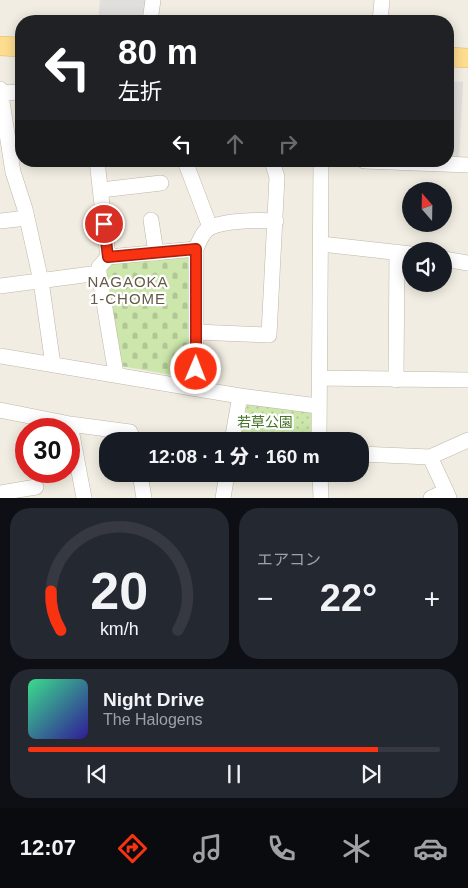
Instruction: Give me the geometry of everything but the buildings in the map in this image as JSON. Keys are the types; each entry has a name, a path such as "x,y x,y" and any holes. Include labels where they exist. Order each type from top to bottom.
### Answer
{"main road":[{"path":"0,36 15,37"},
{"path":"0,46 15,47"},
{"path":"454,57 468,58"},
{"path":"454,68 468,69"}],"street":[{"path":"151,15 153,0"},
{"path":"381,15 382,0"},
{"path":"15,94 1,97 14,172 27,218 40,281 53,365"},
{"path":"454,165 468,166"},
{"path":"98,167 108,257"},
{"path":"188,167 210,228"},
{"path":"196,332 270,335 277,178 274,167"},
{"path":"319,432 321,167"},
{"path":"101,190 161,183"},
{"path":"0,221 27,218"},
{"path":"151,220 156,253"},
{"path":"196,388 196,249 203,233 210,228 250,220 276,220"},
{"path":"321,244 402,253"},
{"path":"116,374 99,267 108,257 196,249"},
{"path":"452,260 468,262"},
{"path":"0,286 99,272"},
{"path":"396,380 402,285"},
{"path":"0,356 240,396 318,406"},
{"path":"319,378 468,380"},
{"path":"234,432 240,396"},
{"path":"0,410 40,418"},
{"path":"80,425 130,432"},
{"path":"369,454 430,457 468,440"},
{"path":"430,457 448,494 430,498"},
{"path":"80,477 84,498"},
{"path":"141,482 144,498"},
{"path":"223,498 226,482"},
{"path":"320,482 321,498"},
{"path":"0,493 36,487"}],"green space":[{"path":"190,253 189,378 121,366 103,267 106,262"},
{"name":"若草公園","path":"248,400 315,413 315,432 242,432"}],"shaded area":[{"path":"100,0 149,0 147,15 99,15"},
{"path":"454,81 463,82 459,159 454,159"}],"district":[{"name":"NAGAOKA 1-CHOME","path":"128,290"}],"route":[{"path":"104,224 108,257 196,249 196,369"}]}
